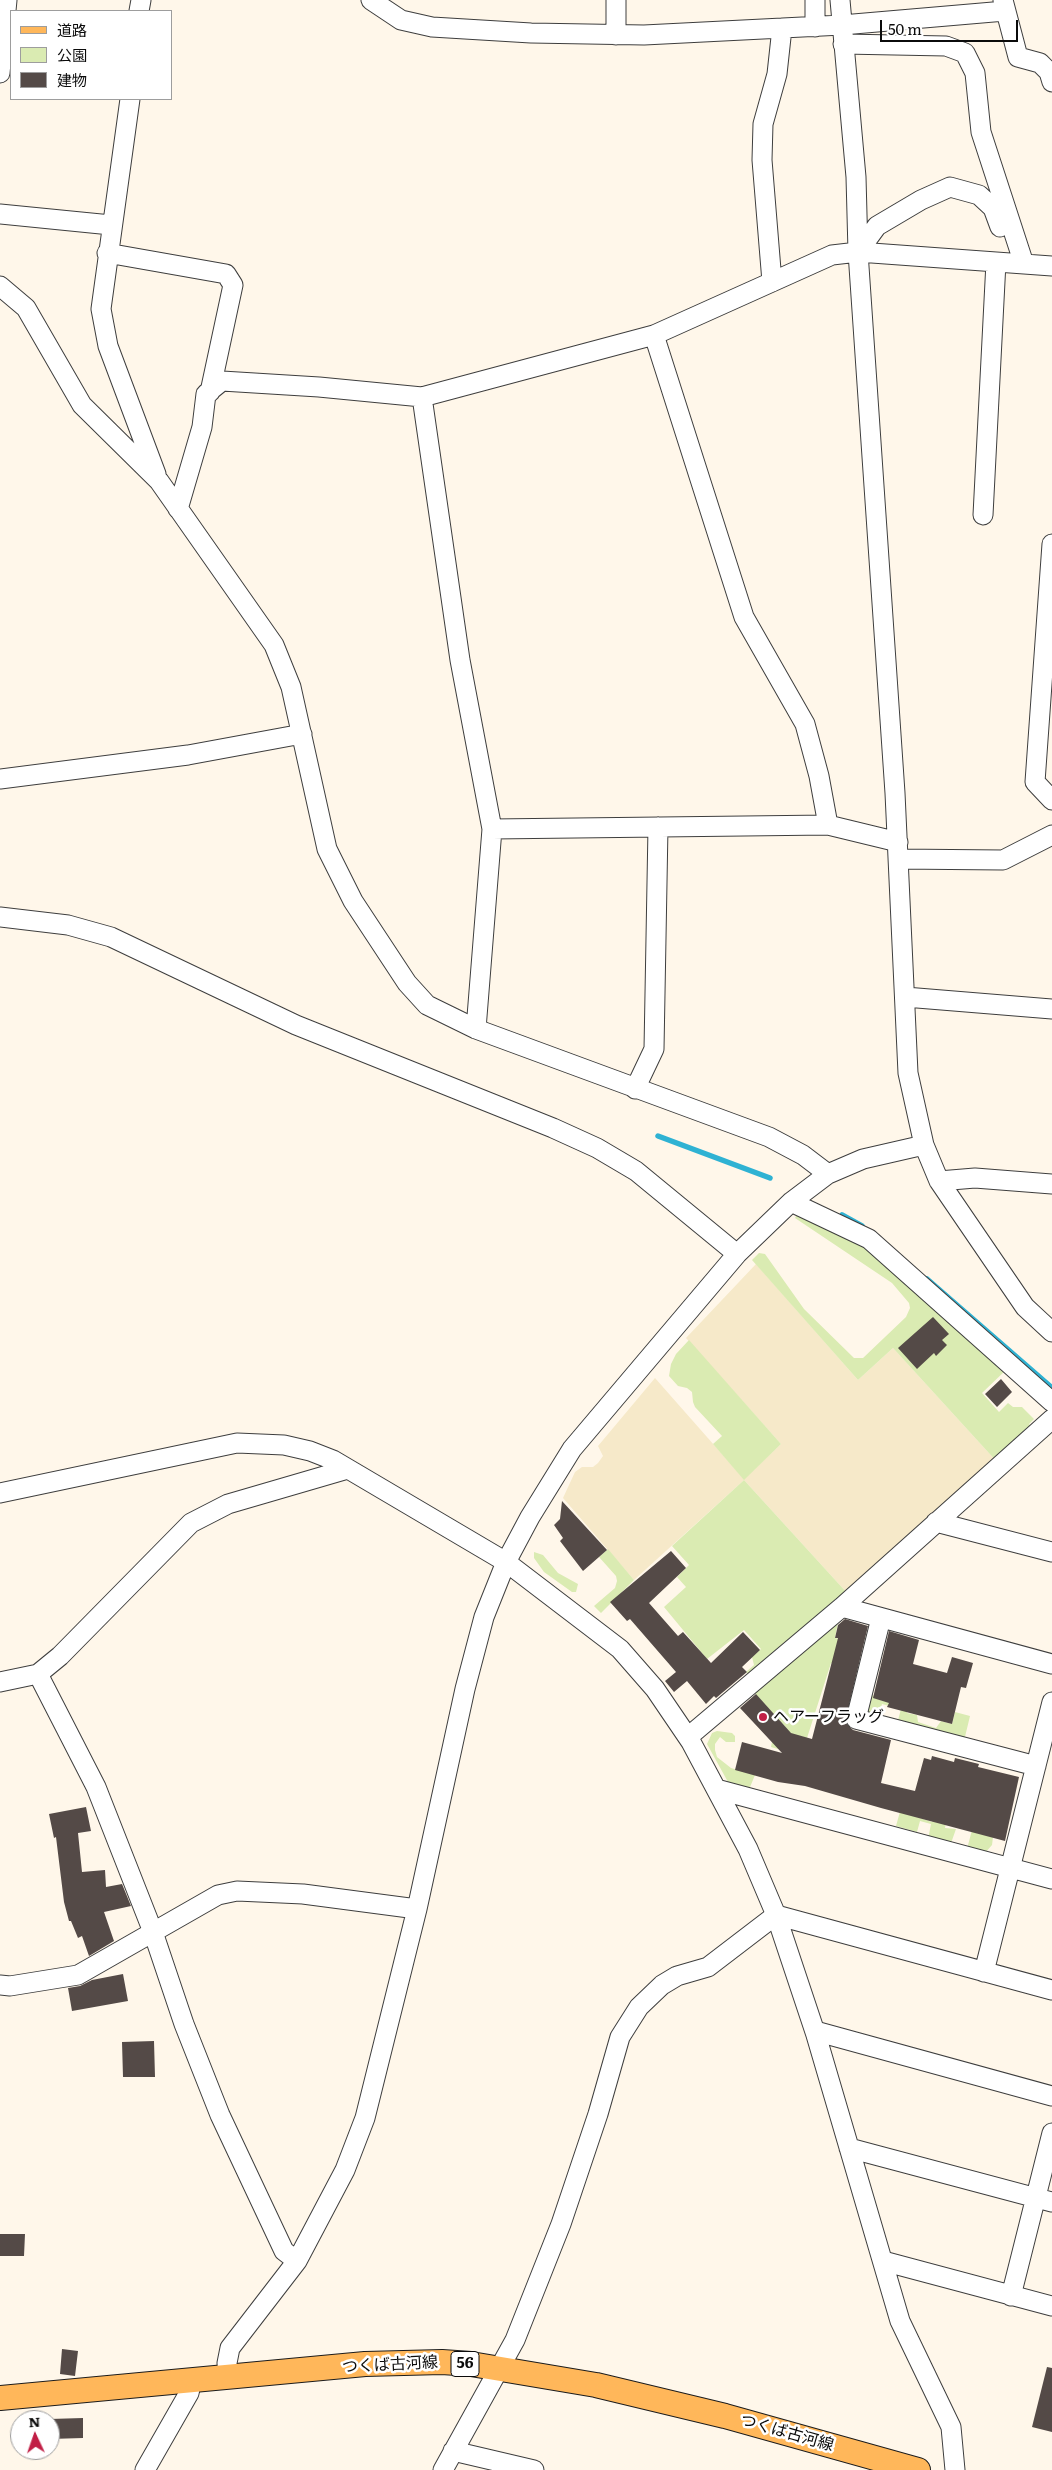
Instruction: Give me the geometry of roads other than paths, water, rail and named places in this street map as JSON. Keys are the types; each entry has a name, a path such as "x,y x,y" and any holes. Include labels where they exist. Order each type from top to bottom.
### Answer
{"main road":[{"name":"つくば古河線","path":"0,2398 404,2362 442,2362 498,2367 596,2385 725,2416 918,2470"}],"street":[{"path":"0,72 7,0"},
{"path":"371,0 401,20 432,27 531,33 616,35 842,26 1004,6 1018,57 1040,63 1049,72 1052,82"},
{"path":"616,0 616,35"},
{"path":"815,0 815,27"},
{"path":"840,0 856,177 858,252 898,850 908,1073 924,1144 939,1181 1025,1307 1052,1332"},
{"path":"772,282 762,160 763,124 777,74 782,28"},
{"path":"843,44 946,46 965,53 975,73 981,132 1011,263 983,515"},
{"path":"130,100 111,225 101,309 108,346 125,388 137,430 159,481 274,645 291,687 327,849 353,901 407,983 427,1005 476,1028 635,1089 768,1136 803,1155 828,1174"},
{"path":"858,252 877,226 921,200 950,187 978,195 993,208 1011,263"},
{"path":"0,214 111,225"},
{"path":"178,509 202,427 206,394 222,381 320,387 422,397 654,335 832,255 858,252 1052,266"},
{"path":"108,253 226,274 233,285 210,392"},
{"path":"0,286 26,308 82,405 159,481"},
{"path":"654,335 744,617 805,724 828,825"},
{"path":"422,397 460,660 492,829 476,1028"},
{"path":"1052,544 1036,782 1052,800"},
{"path":"0,779 188,756 302,734"},
{"path":"492,829 828,825 898,850 1003,860 1052,835"},
{"path":"635,1089 654,1049 658,827"},
{"path":"0,917 68,925 111,937 296,1026 562,1132 597,1148 636,1171 737,1254"},
{"path":"905,997 1052,1009"},
{"path":"228,2377 227,2363 230,2348 297,2260 345,2170 366,2118 417,1909 465,1689 484,1618 506,1562 530,1517 572,1449 737,1254 791,1202 828,1174 863,1159 924,1144"},
{"path":"939,1181 975,1178 1052,1184"},
{"path":"791,1202 868,1239 1052,1402"},
{"path":"688,1737 842,1607 1052,1419"},
{"path":"0,1493 237,1443 293,1446 310,1450 348,1469 506,1562 620,1649 655,1689 688,1737 748,1849 776,1915 815,2031 900,2321 951,2427 955,2470"},
{"path":"0,1682 38,1674 60,1656 191,1524 228,1504 348,1469"},
{"path":"936,1522 1052,1552"},
{"path":"842,1607 1052,1664"},
{"path":"881,1618 856,1720 1036,1766"},
{"path":"38,1674 96,1787 153,1932 184,2024 220,2115 284,2250 297,2260"},
{"path":"984,1972 1052,1702"},
{"path":"716,1789 1052,1879"},
{"path":"0,1985 10,1986 78,1975 218,1895 236,1891 303,1894 417,1909"},
{"path":"776,1915 1052,1990"},
{"path":"443,2470 498,2367 515,2340 562,2224 598,2114 611,2063 626,2027 639,2007 662,1985 677,1976 708,1967 776,1915"},
{"path":"815,2031 1052,2096"},
{"path":"1011,2296 1044,2200 1052,2133"},
{"path":"849,2148 1044,2200"},
{"path":"882,2262 1052,2306"},
{"path":"145,2470 190,2392 192,2380"},
{"path":"453,2451 534,2470"}],"waterway":[{"path":"658,1136 770,1178"},
{"path":"842,1215 862,1226"},
{"path":"927,1279 1052,1388"}],"place":[{"name":"ヘアーフラッグ","path":"763,1717"}]}
